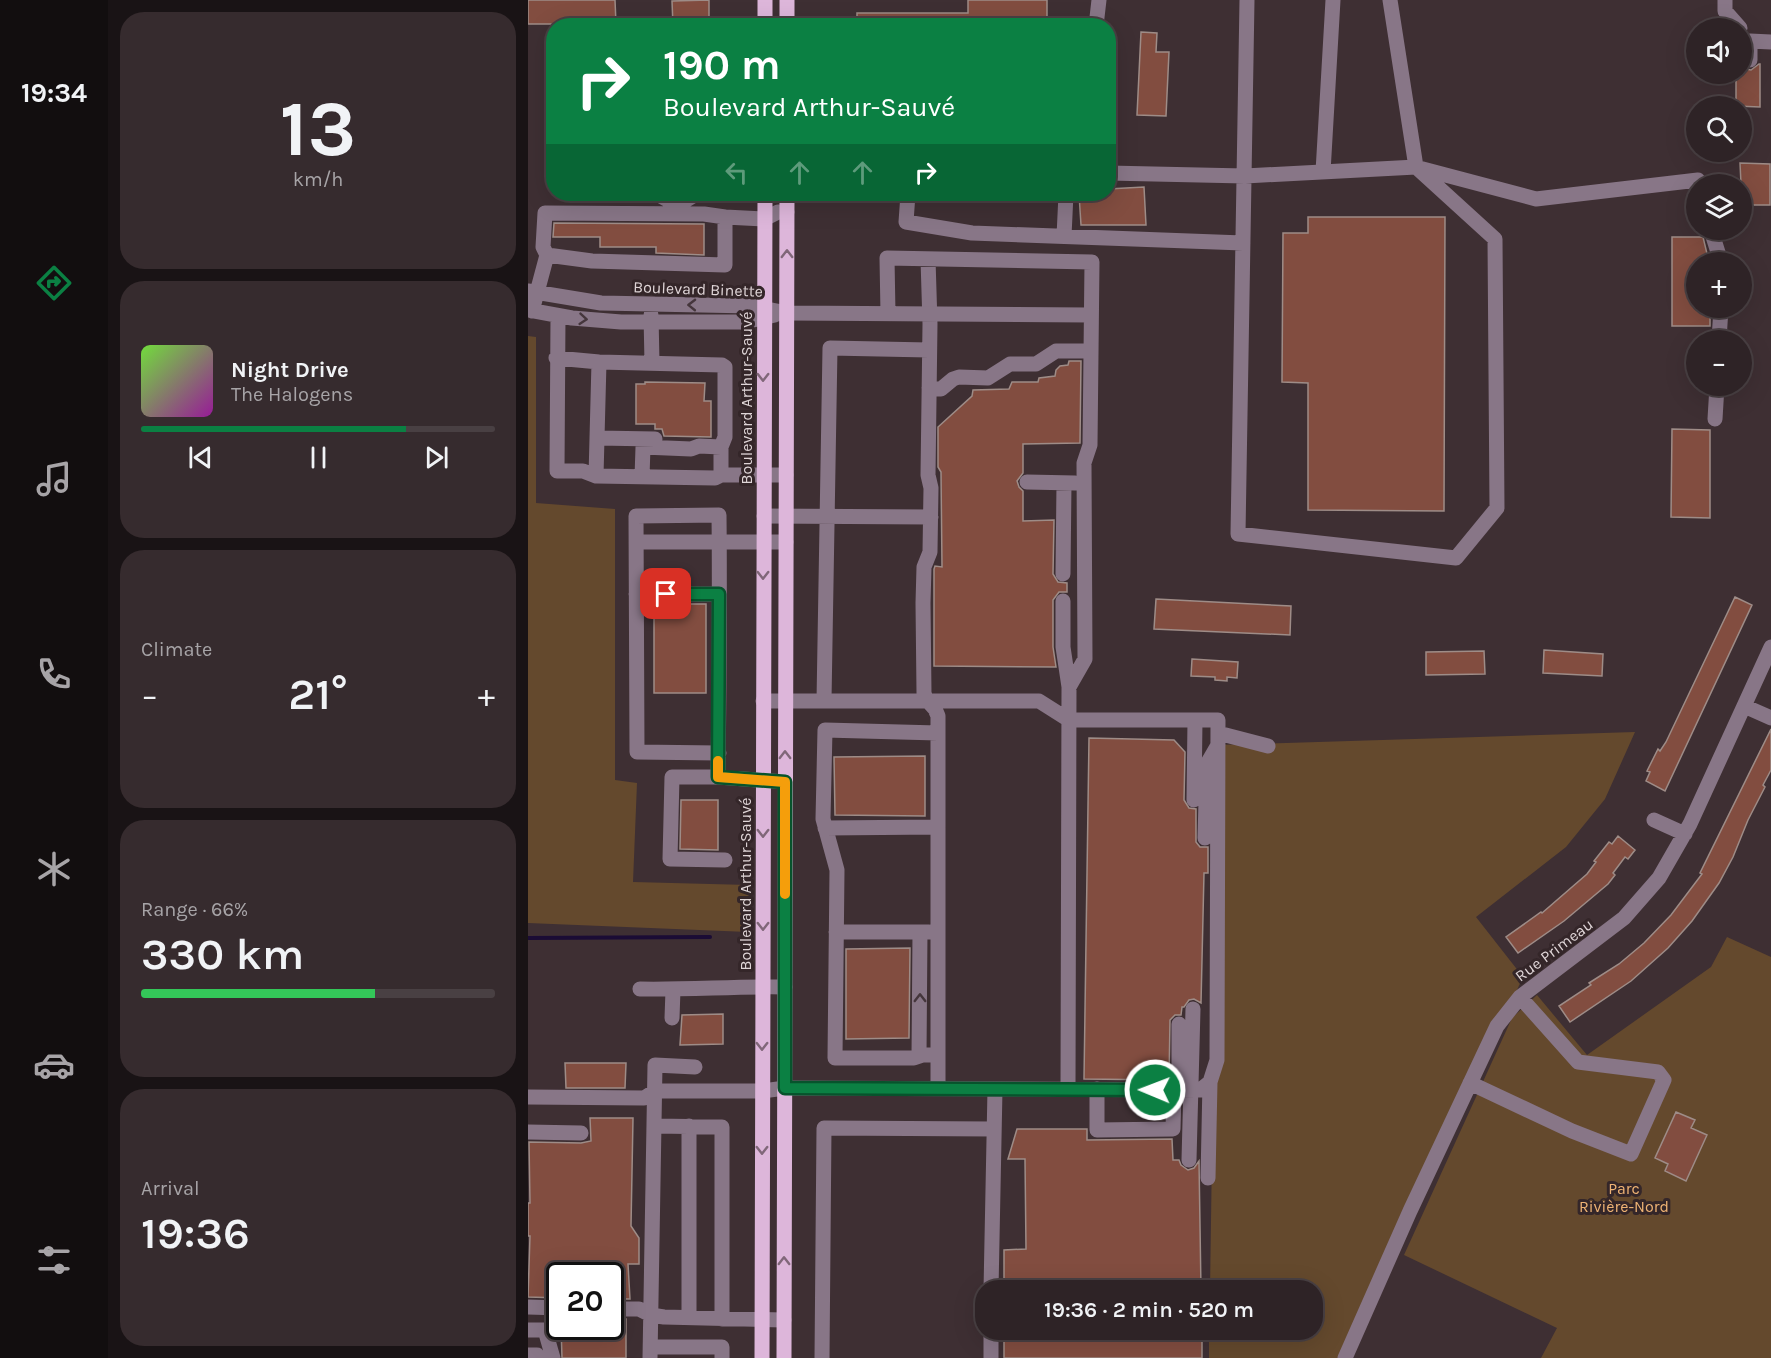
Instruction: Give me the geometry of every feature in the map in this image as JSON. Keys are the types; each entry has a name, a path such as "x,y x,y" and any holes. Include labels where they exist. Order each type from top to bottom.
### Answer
{"main road":[{"path":"765,0 765,18"},
{"path":"787,0 787,18"},
{"name":"Boulevard Arthur-Sauvé","path":"762,1358 764,475 757,313 765,201"},
{"path":"784,1358 787,201"}],"street":[{"path":"1097,18 1099,0"},
{"path":"1247,0 1238,534 1456,558 1497,508 1495,239 1416,167 1390,0"},
{"path":"1323,171 1333,0"},
{"path":"1725,0 1725,11 1731,18"},
{"path":"1752,36 1771,42"},
{"path":"1116,173 1245,176 1416,167 1536,199 1686,181"},
{"path":"665,201 677,203 685,201"},
{"path":"908,201 906,222 972,232 1243,243"},
{"path":"1064,236 1066,201"},
{"path":"530,311 532,292 547,255 543,247 545,213 704,214 764,219 778,212 787,212"},
{"path":"547,255 592,261 725,265 725,217"},
{"path":"888,314 887,258 1092,262 1090,445 1084,463 1085,659 1069,687"},
{"path":"928,259 928,475 932,488 930,552 924,567 924,693 927,702 937,712 938,733 938,1089"},
{"name":"Boulevard Binette","path":"532,292 601,303 650,304 757,313 1090,315"},
{"path":"650,304 651,363"},
{"name":"Boulevard Binette","path":"530,311 558,316 651,322 757,313"},
{"path":"558,316 557,471 582,471 596,476 642,477 715,478 721,475 786,475"},
{"path":"824,701 830,348 929,350"},
{"path":"929,388 942,389 959,377 992,377 1010,364 1036,364 1051,352 1091,351"},
{"path":"556,358 599,362 720,363 724,366 725,437 721,447 721,475"},
{"path":"596,476 599,362"},
{"path":"1715,418 1716,396"},
{"path":"598,438 684,440 699,446 721,447"},
{"path":"642,477 643,447 691,449 699,446"},
{"path":"1027,482 1084,483"},
{"path":"1063,574 1064,483"},
{"path":"718,753 637,752 636,516 719,515 718,777"},
{"path":"764,516 931,517"},
{"path":"636,542 786,542"},
{"path":"636,594 719,594"},
{"path":"1063,601 1063,647 1069,687 1070,720 1068,1089"},
{"name":"Rue Primeau","path":"1345,1358 1410,1211 1497,1026 1520,997 1624,918 1659,878 1685,834 1771,647"},
{"path":"763,701 1039,701 1070,720 1218,720 1217,1060 1210,1082 1208,1178"},
{"path":"1744,706 1771,718"},
{"path":"1194,800 1195,720"},
{"path":"938,733 825,730 823,819 837,870 835,1058 914,1058 938,1055"},
{"path":"1218,739 1268,746"},
{"path":"1205,838 1207,764 1218,739"},
{"path":"673,752 670,859 724,860"},
{"path":"672,777 718,777 785,782"},
{"path":"1654,820 1685,834"},
{"path":"825,828 938,827"},
{"path":"1208,875 1208,889 1218,906"},
{"path":"836,932 938,932"},
{"path":"919,1056 920,932"},
{"path":"640,989 785,987"},
{"path":"672,1018 673,990"},
{"path":"1470,1083 1572,1131 1631,1154 1664,1080 1658,1072 1578,1062 1520,997"},
{"path":"1096,1089 1097,1130 1173,1130 1182,1090 1193,1009"},
{"path":"1179,1024 1182,1090 1189,1160"},
{"path":"695,1067 655,1065 650,1352 722,1347 722,1358"},
{"path":"528,1097 644,1098 655,1091 762,1091 785,1088 1182,1090 1204,1089 1210,1082"},
{"path":"991,1280 994,1089"},
{"path":"655,1126 722,1126 722,1319"},
{"path":"688,1317 689,1126"},
{"path":"822,1358 824,1128 993,1130"},
{"path":"528,1132 581,1133"},
{"path":"528,1307 546,1308"},
{"path":"624,1309 639,1310 651,1315 784,1320"},
{"path":"546,1327 553,1358"},
{"path":"528,1330 545,1330"},
{"path":"991,1340 991,1358"},
{"path":"528,1355 537,1355 538,1358"}],"green space":[{"path":"528,336 536,337 536,503 615,509 615,780 637,783 633,882 749,885 748,932 528,923"},
{"path":"1635,732 1605,799 1566,847 1476,917 1523,977 1348,1358 1209,1358 1209,1340 1323,1340 1323,1280 1210,1280 1218,745"},
{"name":"Parc Rivière-Nord","path":"1727,937 1771,957 1771,1358 1541,1358 1557,1328 1404,1255 1512,1018 1537,995 1587,1055 1711,967"}],"building":[{"path":"528,0 615,0 616,18 546,18 546,24 528,24"},
{"path":"709,0 709,18 673,18 672,1"},
{"path":"968,0 1047,0 1047,18 857,18 857,13 968,13"},
{"path":"1141,32 1157,33 1156,52 1169,52 1166,116 1137,115"},
{"path":"1760,64 1760,107 1752,107 1752,96 1736,96 1736,84 1752,84 1752,69"},
{"path":"1740,163 1770,164 1770,205 1752,205 1752,174 1741,174"},
{"path":"1144,187 1146,225 1081,225 1079,201 1116,201 1116,189"},
{"path":"1308,217 1445,217 1444,511 1308,510 1308,383 1282,382 1283,233 1308,233"},
{"path":"554,223 704,224 704,255 656,253 656,247 600,247 600,237 553,237"},
{"path":"1672,237 1704,240 1707,252 1686,252 1686,318 1710,318 1710,326 1672,326"},
{"path":"1069,361 1081,361 1080,443 1023,444 1023,473 1017,481 1023,491 1023,521 1054,520 1053,574 1058,582 1067,583 1067,592 1059,592 1053,600 1053,647 1056,667 934,666 934,569 935,566 942,567 938,427 972,396 973,390 1009,389 1012,382 1038,382 1039,378 1055,376 1056,370 1060,366 1068,365"},
{"path":"645,382 705,383 704,401 711,401 711,437 664,436 662,429 655,429 655,424 636,424 636,384 645,384"},
{"path":"1672,429 1710,430 1710,518 1671,517"},
{"path":"1735,597 1752,605 1665,791 1646,781 1650,772 1647,771 1658,749 1660,751 1666,742"},
{"path":"1156,599 1291,606 1290,635 1154,629"},
{"path":"654,604 706,604 706,693 654,693"},
{"path":"1544,650 1603,654 1602,676 1543,673"},
{"path":"1484,651 1485,674 1426,675 1426,652"},
{"path":"1192,659 1238,662 1237,678 1227,677 1227,681 1215,680 1215,677 1191,676"},
{"path":"1771,729 1771,770 1733,857 1719,883 1692,921 1668,948 1631,981 1570,1022 1559,1006 1591,985 1589,983 1619,964 1644,943 1671,915 1702,874 1700,873"},
{"path":"1089,738 1174,740 1185,752 1184,800 1189,808 1196,809 1196,842 1200,847 1208,847 1208,873 1204,873 1201,1003 1194,999 1189,1000 1182,1007 1181,1015 1175,1015 1170,1020 1169,1080 1084,1079"},
{"path":"925,756 925,816 835,815 834,757"},
{"path":"681,800 718,800 718,850 680,849"},
{"path":"1618,836 1635,850 1628,859 1625,857 1608,884 1564,921 1518,953 1506,937 1542,913 1587,874 1609,842 1612,844"},
{"path":"910,948 909,1038 846,1039 846,949"},
{"path":"723,1014 723,1044 680,1045 682,1015"},
{"path":"565,1063 626,1063 625,1088 566,1088"},
{"path":"1676,1112 1695,1120 1691,1128 1707,1135 1686,1181 1665,1171 1668,1164 1655,1158"},
{"path":"590,1118 633,1118 631,1226 639,1238 639,1264 628,1264 630,1299 624,1299 624,1262 546,1262 546,1298 528,1297 529,1142 581,1143 591,1141"},
{"path":"1017,1129 1087,1129 1087,1140 1172,1139 1173,1160 1179,1160 1181,1165 1188,1170 1194,1168 1199,1161 1201,1280 1004,1280 1004,1250 1026,1249 1025,1159 1008,1159"},
{"path":"624,1319 626,1319 626,1358 562,1358 561,1340 624,1340"},
{"path":"1004,1340 1202,1340 1202,1358 1004,1358"}],"waterway":[{"path":"528,938 710,937"}],"slow traffic":[{"path":"718,761 718,777 785,782 785,894"}],"route":[{"path":"666,594 719,594 718,777 785,782 785,1088 1155,1090"}]}
